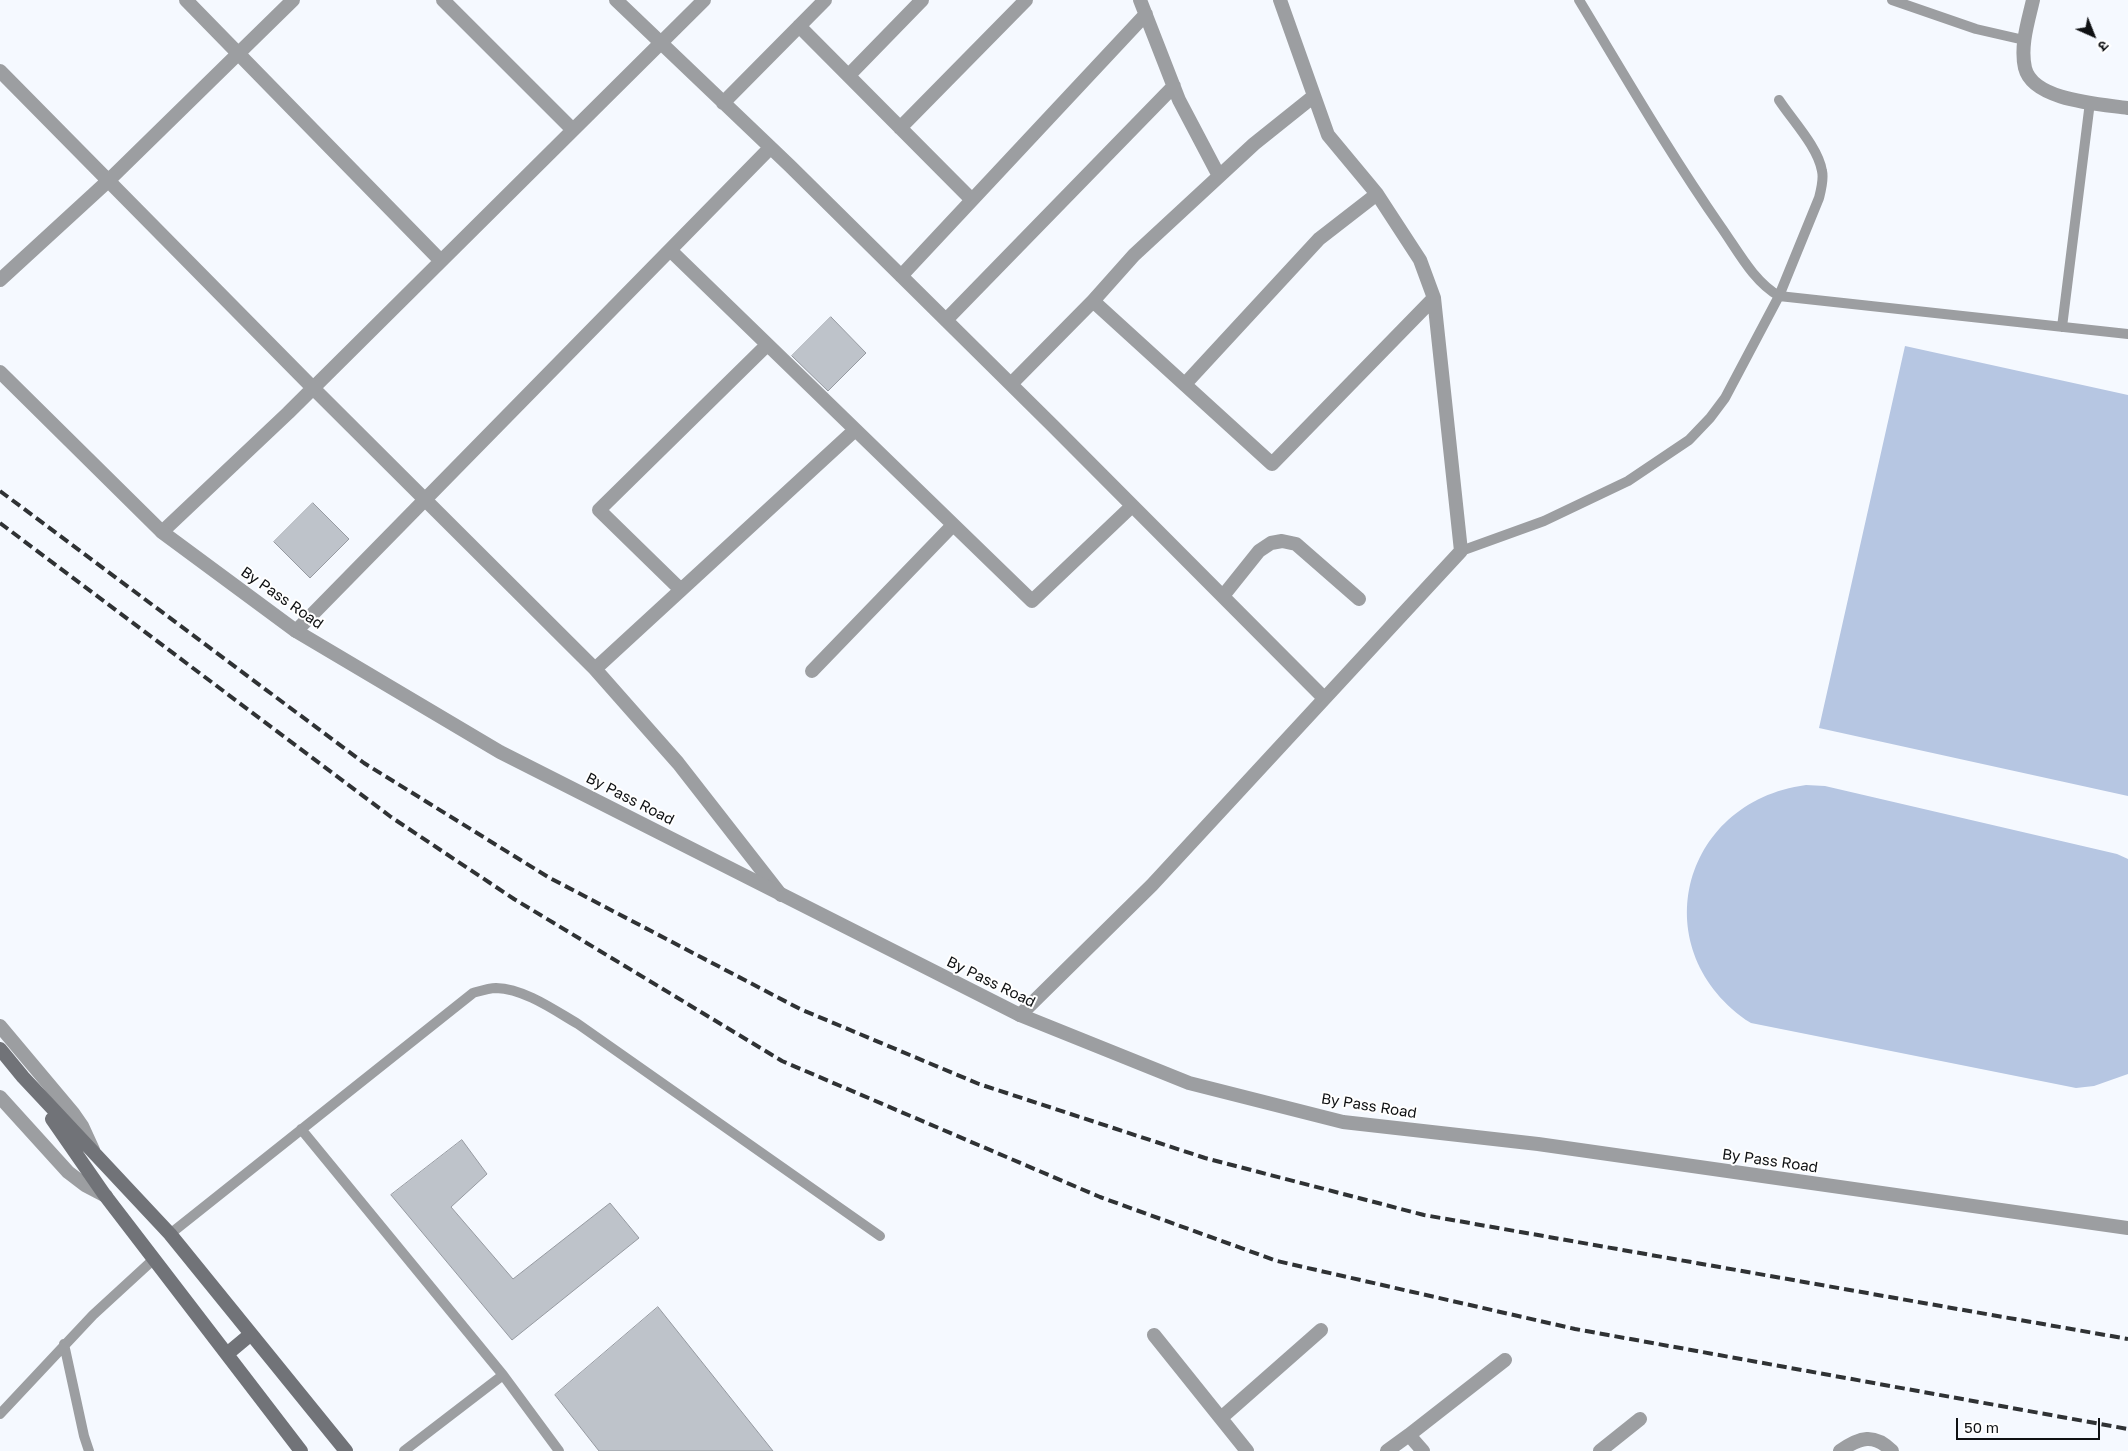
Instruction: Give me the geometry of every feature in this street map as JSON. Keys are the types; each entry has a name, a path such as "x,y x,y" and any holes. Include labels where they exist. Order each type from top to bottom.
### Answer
{"main road":[{"path":"0,1048 23,1077 106,1196 302,1451"},
{"path":"23,1077 170,1234 346,1451"},
{"path":"227,1354 251,1334"}],"street":[{"path":"186,0 441,261"},
{"path":"0,280 108,181 293,0"},
{"path":"443,0 572,130"},
{"path":"616,0 1011,384 1324,698"},
{"path":"162,532 313,388 704,0"},
{"path":"723,103 825,0"},
{"path":"849,75 922,0"},
{"path":"900,128 1026,0"},
{"path":"1140,0 1174,86 1219,176"},
{"path":"1020,1015 1152,885 1461,551 1434,298 1420,260 1377,194 1328,135 1280,0"},
{"path":"2033,0 2024,40 2025,68 2032,81 2055,95 2128,108"},
{"path":"901,276 1146,14"},
{"path":"799,26 972,200"},
{"path":"0,71 313,388 595,669 678,763 781,894"},
{"path":"946,320 1174,86"},
{"path":"1011,384 1134,255 1254,144 1314,96"},
{"path":"296,630 770,148"},
{"path":"1185,384 1319,240 1377,194"},
{"path":"670,250 1032,601 1132,506"},
{"path":"1092,301 1272,464 1434,298"},
{"path":"681,590 599,510 767,345"},
{"name":"By Pass Road","path":"0,372 162,532 296,630 500,752 1020,1015 1189,1083 1343,1122 1538,1144 2128,1228"},
{"path":"595,669 855,430"},
{"path":"812,671 953,525"},
{"path":"1222,596 1259,551 1271,543 1282,541 1296,544 1359,599"},
{"path":"0,1026 73,1113 82,1126 95,1155"},
{"path":"0,1097 68,1172 85,1185 106,1196"},
{"path":"1221,1418 1321,1330"},
{"path":"1154,1335 1247,1451"},
{"path":"1387,1451 1504,1360"},
{"path":"1600,1451 1640,1419"},
{"path":"1409,1434 1423,1451"},
{"path":"1840,1451 1853,1442 1866,1438 1878,1440 1892,1451"}],"lane":[{"path":"1579,0 1688,180 1760,282 1779,296 2128,334"},
{"path":"1892,0 1976,29 2024,40"},
{"path":"1461,551 1544,521 1628,481 1689,440 1710,418 1725,398 1779,296 1819,198 1823,172 1816,153 1778,100"},
{"path":"2062,327 2090,102"},
{"path":"170,1234 473,993 496,988 516,992 542,1003 578,1024 880,1236"},
{"path":"301,1129 503,1375 560,1451"},
{"path":"0,1414 93,1314 154,1259"},
{"path":"64,1344 89,1451"},
{"path":"404,1451 503,1375"}],"shaded area":[{"path":"1905,346 2128,395 2128,796 1819,728"},
{"path":"1806,785 1825,786 2117,854 2128,859 2128,1074 2094,1086 2076,1088 1751,1023 1717,993 1696,959 1687,921 1690,884 1704,849 1729,820 1763,797"}],"building":[{"path":"831,317 866,353 828,391 792,356"},
{"path":"313,503 349,539 310,578 274,542"},
{"path":"462,1140 487,1174 451,1207 513,1279 610,1203 639,1238 512,1340 391,1195"},
{"path":"658,1307 773,1451 599,1451 555,1395"}],"railway":[{"path":"0,491 364,763 548,877 800,1009 979,1084 1205,1158 1424,1215 2128,1339"},
{"path":"0,523 391,817 514,899 782,1061 1100,1197 1277,1261 1575,1329 2128,1429"}]}
